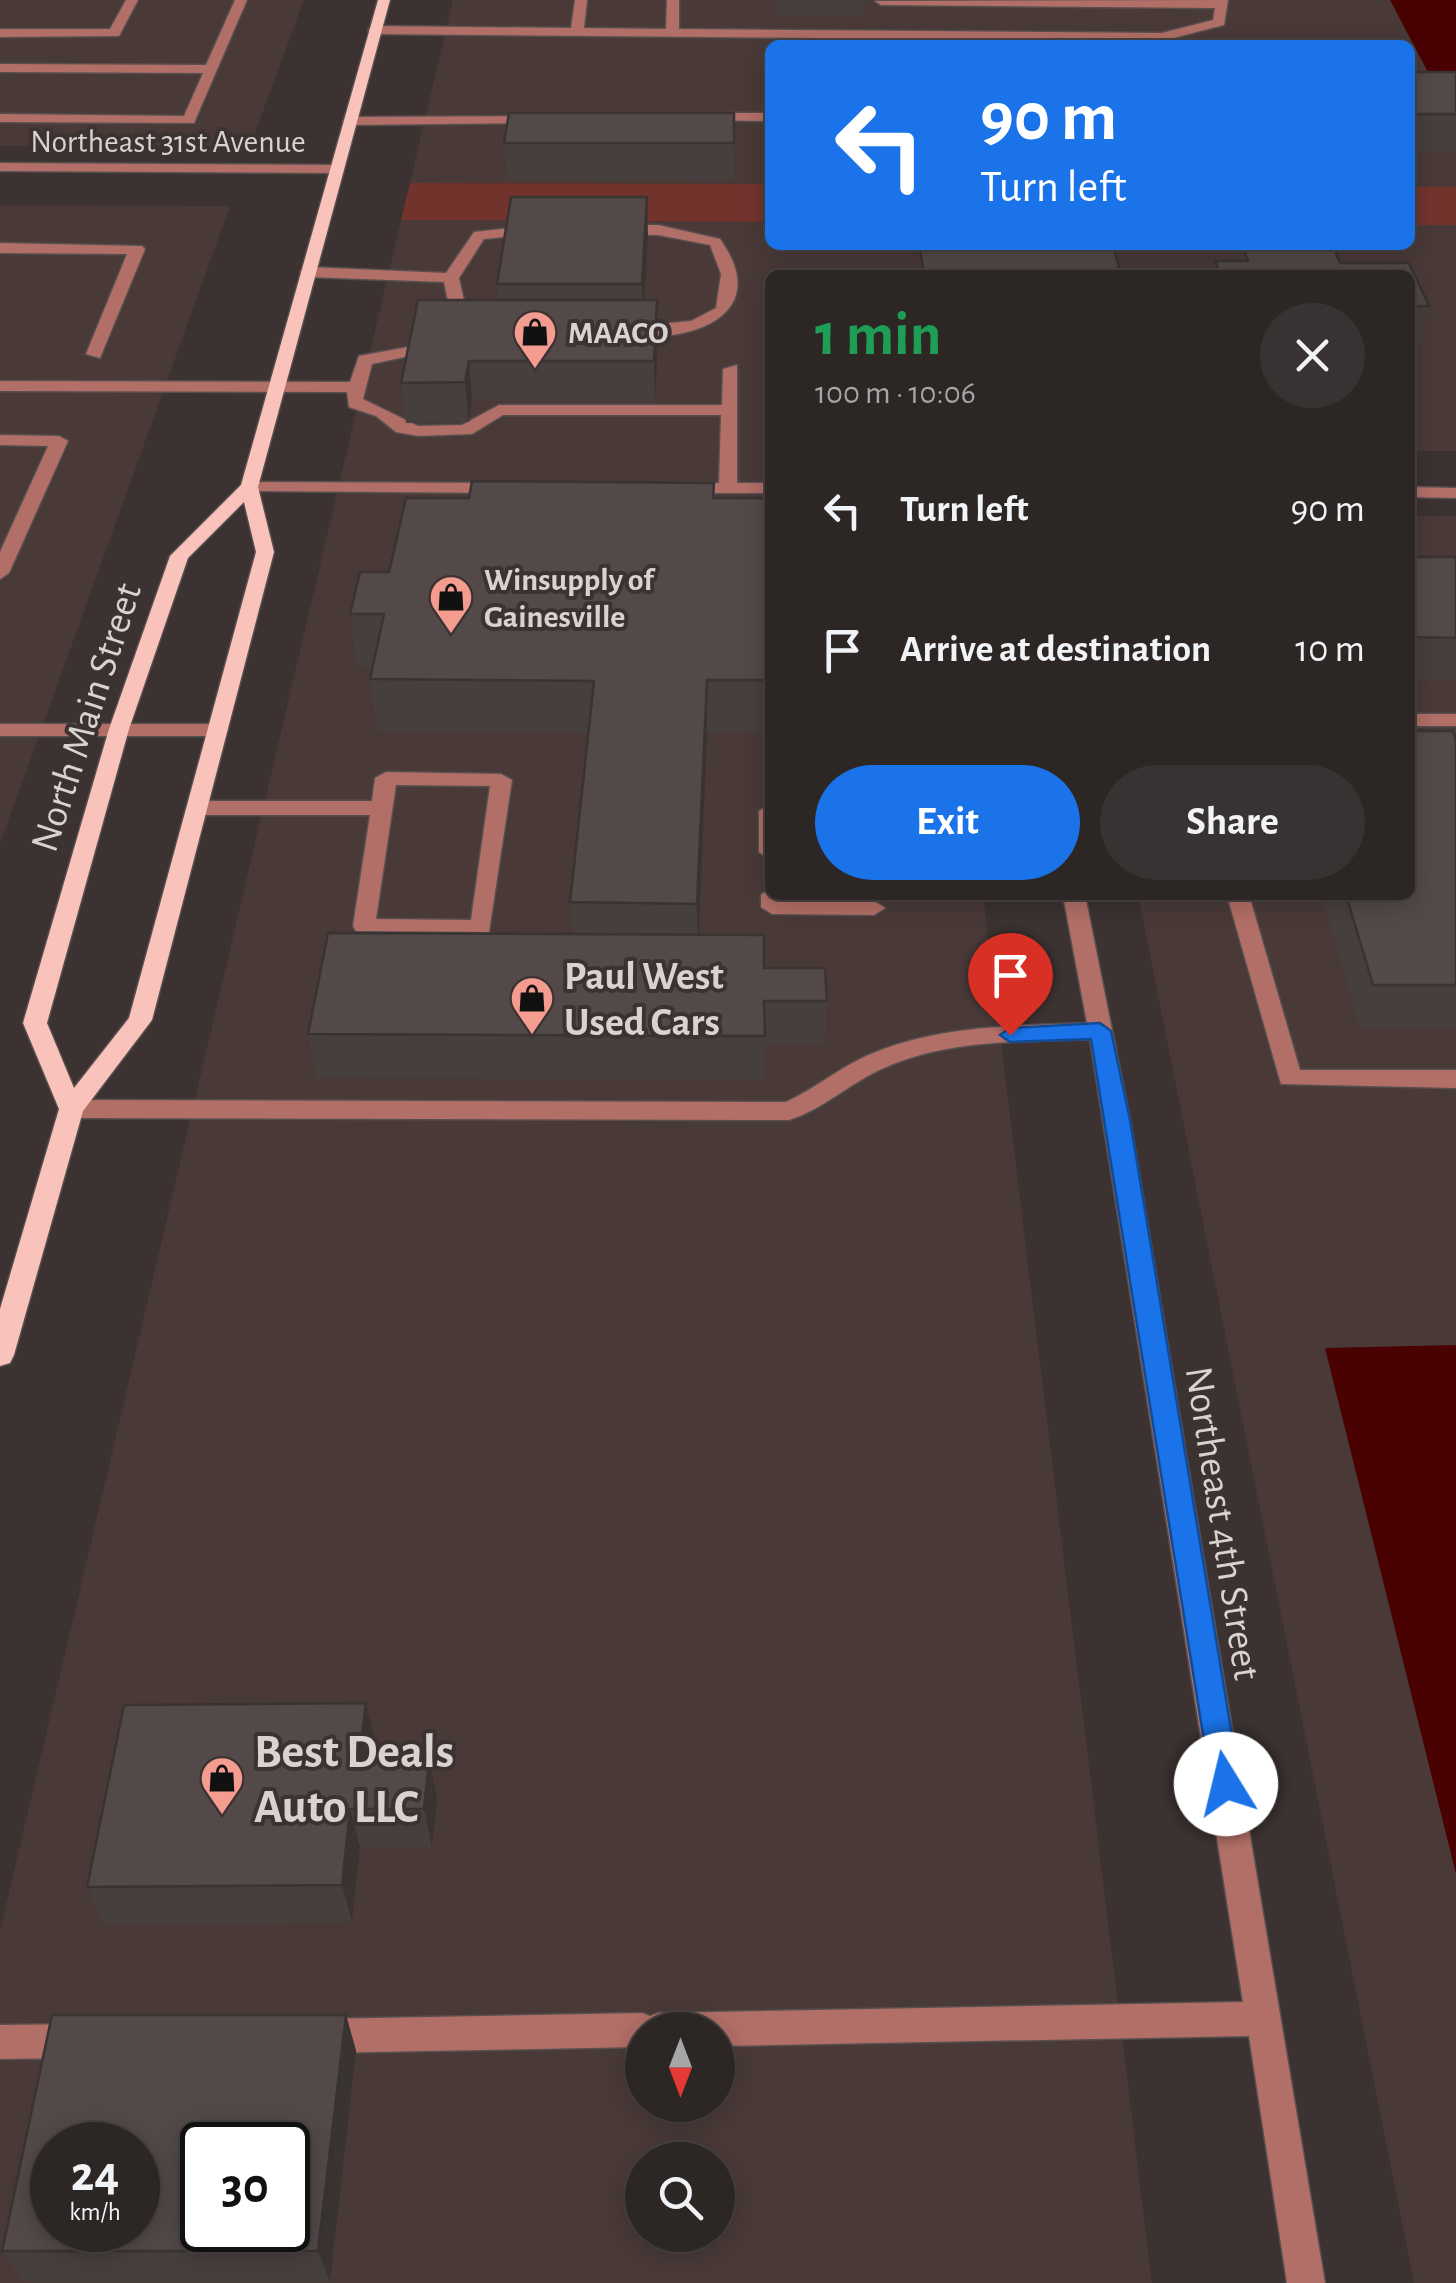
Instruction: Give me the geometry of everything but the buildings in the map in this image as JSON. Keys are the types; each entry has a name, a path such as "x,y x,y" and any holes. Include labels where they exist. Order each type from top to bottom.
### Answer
{"main road":[{"path":"0,1355 71,1110 140,1020 265,552 249,487 384,0"},
{"name":"North Main Street","path":"71,1110 35,1023 120,730 179,556 249,487"}],"street":[{"path":"0,33 114,34 132,0"},
{"path":"0,118 189,120 241,0"},
{"path":"577,32 580,0"},
{"path":"672,32 673,0"},
{"path":"376,30 672,32 772,39 1162,37 1219,22 1222,2 881,1"},
{"path":"0,68 212,69"},
{"path":"693,118 765,117"},
{"path":"350,121 558,118"},
{"name":"Northeast 31st Avenue","path":"0,167 335,169"},
{"path":"486,326 473,324 457,306 452,278 479,235 506,230 563,230"},
{"path":"601,230 658,230 715,242 727,258 730,276 724,309 714,318 658,330 605,331"},
{"path":"0,248 137,249 94,354"},
{"path":"308,272 452,278"},
{"path":"408,352 364,360 355,387 355,403 382,412 402,428 418,431 466,430 499,410 730,410"},
{"path":"728,488 732,369"},
{"path":"0,386 355,387"},
{"path":"0,440 58,440 0,573"},
{"path":"249,487 534,488"},
{"path":"670,488 765,488"},
{"path":"1415,492 1456,493"},
{"path":"0,515 26,515"},
{"path":"1415,720 1456,720"},
{"path":"0,730 218,730"},
{"path":"386,778 501,780 482,927 364,926 382,808 386,778"},
{"path":"198,808 382,808"},
{"path":"772,900 772,907 874,908"},
{"name":"Northeast 4th Street","path":"1075,900 1118,1120 1306,2283"},
{"path":"1239,900 1290,1078 1456,1078"},
{"path":"71,1110 789,1111 817,1099 838,1079 940,1038 1100,1031"},
{"path":"735,2028 1263,2018"},
{"path":"292,2037 625,2030"},
{"path":"0,2042 117,2040"}],"shaded area":[{"path":"0,0 304,0 250,146 0,146"},
{"path":"453,0 1456,0 1456,187 1415,187 1415,40 765,40 765,184 410,183"},
{"path":"1390,0 1456,0 1456,88 1432,80 1415,40 1411,40"},
{"path":"410,183 765,184 765,222 401,220"},
{"path":"1415,187 1456,187 1456,225 1415,225"},
{"path":"0,205 230,206 0,844"},
{"path":"401,220 765,222 765,250 1415,250 1415,225 1456,225 1456,451 1415,451 1415,270 765,270 765,900 984,900 1152,2283 0,2283 0,1931"},
{"path":"1415,516 1456,516 1456,2283 1414,2283 1139,900 1415,900"},
{"path":"1456,1345 1456,1874 1325,1348"}],"place":[{"name":"MAACO","path":"535,370"},
{"name":"Winsupply of Gainesville","path":"451,635"},
{"name":"Paul West Used Cars","path":"532,1036"},
{"name":"Best Deals Auto LLC","path":"222,1816"}],"route":[{"path":"1010,1035 1100,1031 1118,1120 1226,1784"}]}
